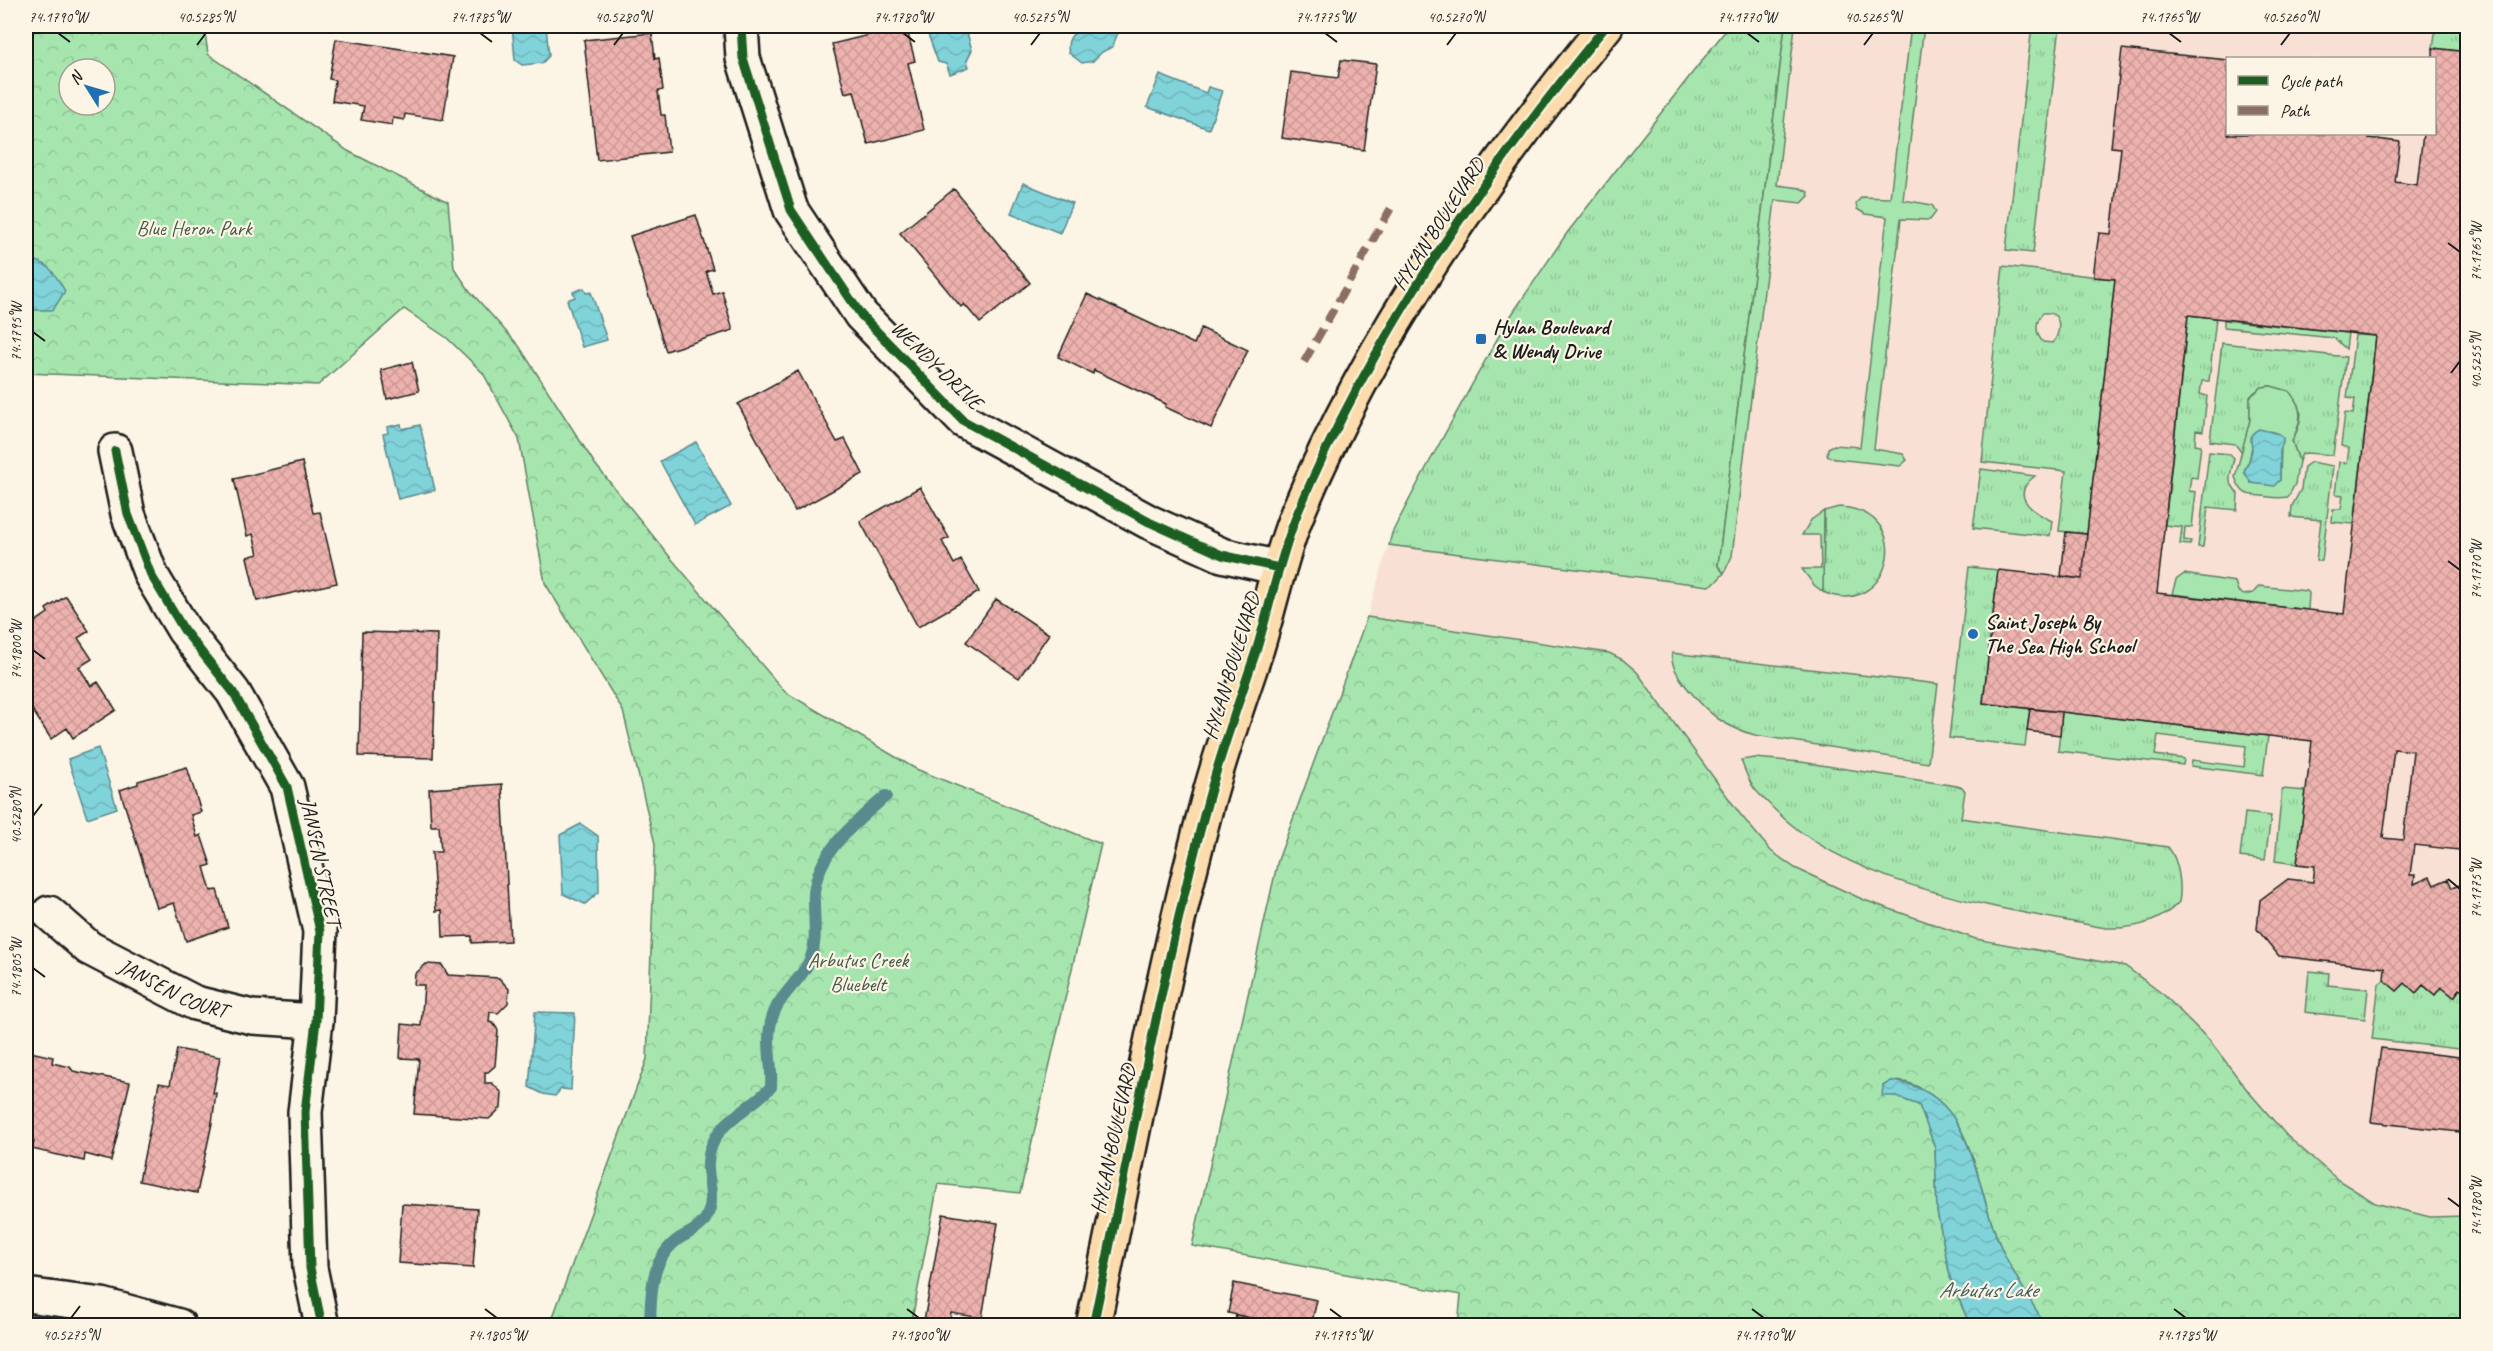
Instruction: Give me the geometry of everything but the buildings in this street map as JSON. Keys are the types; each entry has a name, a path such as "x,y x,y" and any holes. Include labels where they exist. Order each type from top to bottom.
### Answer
{"main road":[{"name":"HYLAN BOULEVARD","path":"1093,1326 1166,973 1195,851 1208,800 1258,643 1279,568 1299,511 1339,426 1435,257 1532,117 1606,26"}],"street":[{"name":"WENDY DRIVE","path":"741,26 743,58 791,210 861,315 964,421 1149,522 1222,555 1279,568"},
{"name":"JANSEN STREET","path":"115,451 128,514 151,575 184,630 233,692 287,786 320,930 316,1021 305,1112 310,1268 322,1326"},
{"name":"JANSEN COURT","path":"49,913 89,948 195,1003 252,1017 316,1021"},
{"path":"26,1295 102,1305 179,1326"}],"shaded area":[{"name":"Saint Joseph By The Sea High School","path":"1729,26 2467,26 2467,1216 2431,1217 2375,1203 2338,1180 2287,1136 2248,1091 2210,1041 2164,995 2125,966 1976,939 1864,900 1795,868 1771,851 1740,814 1637,672 1609,652 1367,617 1392,533 1452,418 1506,323 1567,233"}],"green space":[{"name":"Arbutus Creek Bluebelt","path":"26,26 204,26 208,54 348,151 448,202 454,268 470,291 519,346 595,464 670,557 785,692 916,769 1101,844 1020,1193 938,1184 911,1325 550,1325 647,1059 655,844 623,711 545,583 519,439 483,373 447,338 404,309 318,385 26,373"},
{"path":"1729,26 1785,26 1718,566 1724,573 1709,586 1389,545 1392,533 1420,479 1506,323 1567,233"},
{"path":"1785,26 1795,26 1777,185 1800,188 1808,192 1809,196 1802,203 1775,200 1732,556 1724,573 1718,566"},
{"path":"1911,26 1924,26 1903,200 1932,205 1936,212 1930,220 1901,219 1874,449 1903,454 1907,460 1900,466 1836,459 1827,455 1828,448 1834,445 1860,447 1887,217 1865,214 1857,209 1856,203 1862,197 1890,198"},
{"path":"2032,26 2060,26 2033,253 2006,250"},
{"path":"2436,26 2467,26 2467,52 2433,48"},
{"path":"2003,266 2115,279 2087,534 2059,531 2066,471 1982,462","holes":["2043,313 2050,313 2057,318 2059,328 2053,343 2043,342 2037,331 2040,316"]},
{"path":"2188,315 2216,318 2209,381 2202,381 2200,394 2207,396 2203,431 2196,430 2195,444 2201,445 2197,478 2191,477 2189,491 2196,492 2192,527 2185,527 2184,540 2191,541 2190,545 2180,544 2182,527 2165,525"},
{"path":"2224,320 2348,333 2346,349 2334,338 2224,327"},
{"path":"2355,335 2376,336 2354,524 2332,522 2333,509 2341,509 2343,495 2335,494 2339,462 2347,463 2349,448 2341,446 2345,413 2353,414 2355,399 2347,398"},
{"path":"2222,343 2346,357 2333,455 2306,453 2302,454 2299,461 2292,441 2300,421 2299,404 2288,394 2270,386 2264,386 2250,397 2250,420 2242,453 2235,444 2210,441"},
{"path":"2271,386 2289,391 2299,409 2298,427 2292,441 2299,461 2295,484 2288,497 2274,498 2248,494 2241,489 2235,477 2250,420 2250,397 2262,387","holes":["2270,431 2279,434 2280,480 2270,484 2254,483 2245,468 2249,462 2252,446"]},
{"path":"2209,452 2230,454 2234,458 2230,482 2238,494 2237,510 2208,507 2203,547 2198,547"},
{"path":"2311,462 2333,466 2322,561 2316,561 2321,520 2291,517 2292,506 2301,489 2304,467"},
{"path":"1981,469 2035,476 2027,483 2024,497 2031,508 2052,521 2050,536 1973,528"},
{"path":"1839,507 1864,513 1880,526 1887,543 1886,562 1878,579 1865,592 1846,597 1823,592 1824,511"},
{"path":"1824,511 1823,592 1814,585 1802,569 1821,569 1820,535 1802,535 1811,520"},
{"path":"1969,567 1998,570 1983,703 2030,709 2025,746 1949,738"},
{"path":"2184,574 2235,582 2238,591 2244,595 2253,593 2259,586 2307,591 2309,593 2308,610 2172,594 2176,580"},
{"path":"1367,617 1609,653 1623,660 1637,672 1740,814 1771,851 1795,868 1864,900 1976,939 2125,966 2164,995 2210,1041 2248,1091 2287,1136 2338,1180 2375,1203 2430,1217 2467,1216 2467,1325 2045,1325 2000,1245 1972,1157 1953,1117 1938,1100 1918,1087 1900,1082 1891,1082 1883,1086 1894,1096 1919,1105 1935,1147 1937,1211 1951,1281 1970,1325 1458,1325 1461,1295 1192,1246 1278,860"},
{"path":"1672,653 1938,684 1928,763 1755,735 1737,729 1713,715 1688,690 1675,670"},
{"path":"2062,712 2268,736 2263,775 2191,766 2192,760 2244,767 2246,746 2158,735 2155,755 2184,759 2183,765 2058,751"},
{"path":"1755,758 1801,762 1962,787 1965,791 1961,818 2168,847 2179,873 2179,902 2155,920 2136,926 2106,928 1975,902 1930,891 1885,876 1844,858 1806,836 1774,809 1754,788 1741,760"},
{"path":"2282,789 2306,791 2297,864 2275,861"},
{"path":"2245,813 2271,816 2265,860 2240,857"},
{"path":"2309,971 2329,973 2328,985 2368,989 2365,1019 2305,1012"},
{"path":"2384,980 2397,991 2405,983 2416,993 2423,985 2435,995 2441,987 2454,997 2460,989 2467,994 2467,1050 2372,1039 2379,984"}],"water":[{"path":"512,26 546,26 549,56 542,63 522,65 515,60"},
{"path":"925,26 965,26 972,50 967,60 969,67 950,74 946,64 938,62"},
{"path":"1084,26 1121,26 1112,47 1102,52 1093,61 1082,63 1069,53 1068,44 1073,34"},
{"path":"1160,75 1206,93 1208,87 1222,91 1209,129 1147,107"},
{"path":"1023,183 1072,203 1060,233 1011,213"},
{"path":"26,258 46,265 65,291 53,310 26,310"},
{"path":"584,288 586,293 591,292 607,340 582,347 567,300 575,297 573,292"},
{"path":"401,424 402,429 420,425 435,490 398,499 383,434 388,433 387,427"},
{"path":"2259,429 2279,434 2283,438 2280,450 2280,480 2274,486 2251,483 2244,472 2251,454 2252,435"},
{"path":"696,442 731,506 695,525 660,461"},
{"path":"98,748 117,808 87,818 68,759"},
{"path":"581,824 598,836 599,892 585,904 563,894 560,835"},
{"path":"535,1012 575,1013 571,1090 561,1089 555,1096 543,1094 529,1087"},
{"name":"Arbutus Lake","path":"1891,1081 1919,1088 1940,1102 1956,1121 1976,1169 2000,1245 2045,1325 1970,1325 1951,1281 1937,1211 1935,1147 1919,1105 1894,1096 1882,1096 1883,1086"}],"waterway":[{"path":"650,1326 654,1277 663,1256 670,1246 702,1224 710,1209 708,1162 716,1137 723,1127 771,1087 770,1027 777,1006 811,957 815,934 814,893 823,864 840,838 886,796"}],"marked path":[{"path":"1304,362 1391,208"}],"cycle path":[{"path":"741,26 743,58 791,210 861,315 964,421 1149,522 1222,555 1279,568"},
{"path":"1093,1326 1160,999 1190,869 1218,764 1257,648 1281,562 1298,512 1361,382 1435,257 1517,139 1606,26"},
{"path":"115,451 128,514 151,575 184,630 233,692 287,787 320,931 316,1021 305,1112 310,1268 322,1326"}],"place":[{"name":"Hylan Boulevard & Wendy Drive","path":"1481,339"},
{"name":"Saint Joseph By The Sea High School","path":"1973,634"}],"park label":[{"name":"Blue Heron Park","path":"194,228"}]}
